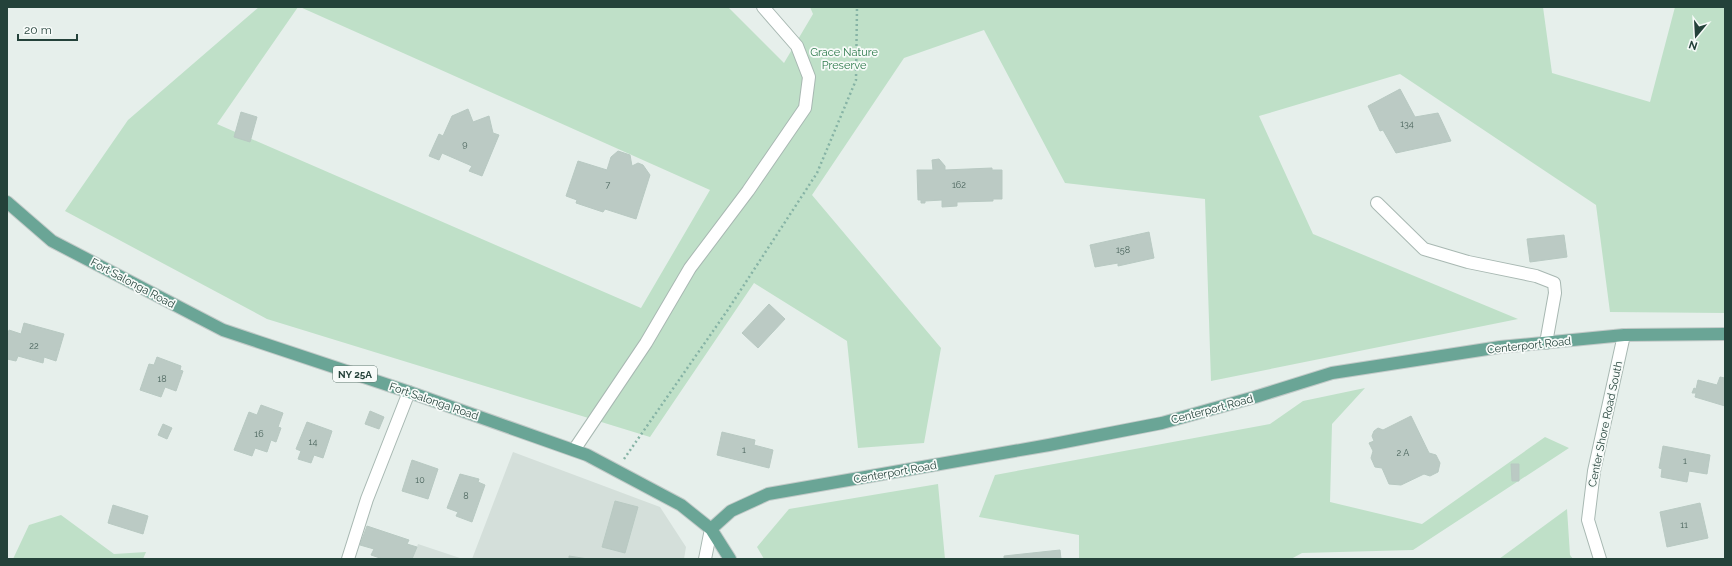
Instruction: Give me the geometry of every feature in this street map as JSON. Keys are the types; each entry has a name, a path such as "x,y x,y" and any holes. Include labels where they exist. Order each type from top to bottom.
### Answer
{"main road":[{"name":"Fort Salonga Road","path":"7,202 52,240 222,330 409,392 587,455 681,505 711,529"},
{"name":"Centerport Road","path":"711,529 731,511 768,494 1049,445 1162,423 1255,397 1332,373 1500,347 1624,335 1725,334"},
{"name":"NY 25A","path":"711,529 730,559"}],"street":[{"path":"574,450 646,343 690,268 748,190 805,108 809,77 797,46 763,7"},
{"path":"1377,203 1424,249 1468,262 1536,276 1554,283 1555,294 1546,343"},
{"name":"Center Shore Road South","path":"1600,559 1588,520 1594,471 1624,335"},
{"path":"348,559 366,499 409,392"},
{"path":"705,559 711,529"}],"path":[{"path":"616,470 727,311 817,173 856,80 857,7"}],"shaded area":[{"path":"513,452 660,507 686,547 684,559 472,559"},
{"path":"418,544 463,559 412,559"}],"green space":[{"name":"Grace Nature Preserve","path":"259,7 298,7 217,124 641,308 710,190 300,7 728,7 784,63 813,14 810,7 1543,7 1552,73 1650,102 1675,7 1725,7 1725,313 1610,312 1596,205 1400,74 1259,116 1313,234 1518,319 1211,381 1205,199 1065,183 984,30 904,58 812,195 941,348 924,443 858,448 847,341 754,283 650,437 267,319 65,211 128,120"},
{"path":"1365,388 1332,424 1330,502 1422,524 1545,437 1569,448 1413,550 1302,553 1291,559 1079,559 1079,535 979,517 995,475 1270,424 1303,401"},
{"path":"938,484 945,559 764,559 757,547 789,509"},
{"path":"1567,509 1570,555 1573,559 1499,559"},
{"path":"61,515 114,554 146,552 143,559 13,559 29,525"}],"building":[{"path":"1400,89 1415,117 1438,113 1451,141 1396,153 1383,130 1380,131 1368,106"},
{"path":"468,109 473,122 489,116 493,133 499,135 482,176 469,171 472,166 442,153 439,160 429,156 439,134 443,136 452,116"},
{"path":"241,112 257,117 250,142 234,137"},
{"path":"618,151 630,155 632,166 638,163 643,165 650,175 636,219 605,209 603,212 576,203 577,200 566,196 578,161 607,170 611,157"},
{"path":"939,159 945,166 945,170 992,168 992,170 1002,170 1002,199 993,199 993,201 957,202 957,206 942,207 942,200 925,201 925,203 921,203 921,200 918,200 917,170 933,170 932,160"},
{"path":"1149,232 1154,258 1118,266 1118,263 1095,267 1090,245"},
{"path":"1564,235 1567,257 1530,262 1527,239"},
{"path":"769,304 785,319 758,348 742,333"},
{"path":"24,323 64,334 56,361 44,357 43,363 18,356 16,361 7,359 7,337 9,330 21,334"},
{"path":"157,357 181,366 180,370 183,371 176,391 165,387 161,397 140,390 149,364 154,365"},
{"path":"1720,377 1725,378 1725,406 1695,397 1696,393 1692,393 1694,388 1696,389 1698,380 1717,385"},
{"path":"261,405 283,413 278,427 281,428 276,442 271,440 267,452 255,448 252,456 234,450 249,412 257,415"},
{"path":"370,411 384,417 379,429 365,424"},
{"path":"1411,416 1429,453 1436,455 1440,463 1438,472 1430,476 1424,474 1401,485 1389,484 1382,468 1375,467 1371,458 1373,451 1369,443 1374,441 1372,436 1374,431 1378,428 1383,430"},
{"path":"307,422 332,431 323,458 314,455 311,463 298,459 301,451 296,449"},
{"path":"163,424 172,428 167,439 158,435"},
{"path":"722,432 755,440 754,445 773,450 769,468 717,455"},
{"path":"1663,446 1710,455 1707,474 1689,471 1687,482 1661,477 1662,469 1659,468"},
{"path":"412,460 438,469 428,499 402,491"},
{"path":"1511,464 1519,464 1519,481 1512,481"},
{"path":"460,474 479,479 478,482 485,485 472,522 456,516 458,512 447,508"},
{"path":"615,501 638,507 625,553 602,547"},
{"path":"1700,503 1708,538 1667,547 1660,512"},
{"path":"113,505 148,516 143,534 108,523"},
{"path":"367,526 409,540 407,544 417,547 412,559 383,559 371,555 374,549 360,545"},
{"path":"1060,550 1061,559 1004,559 1004,556"},
{"path":"569,556 588,559 569,559"}]}
